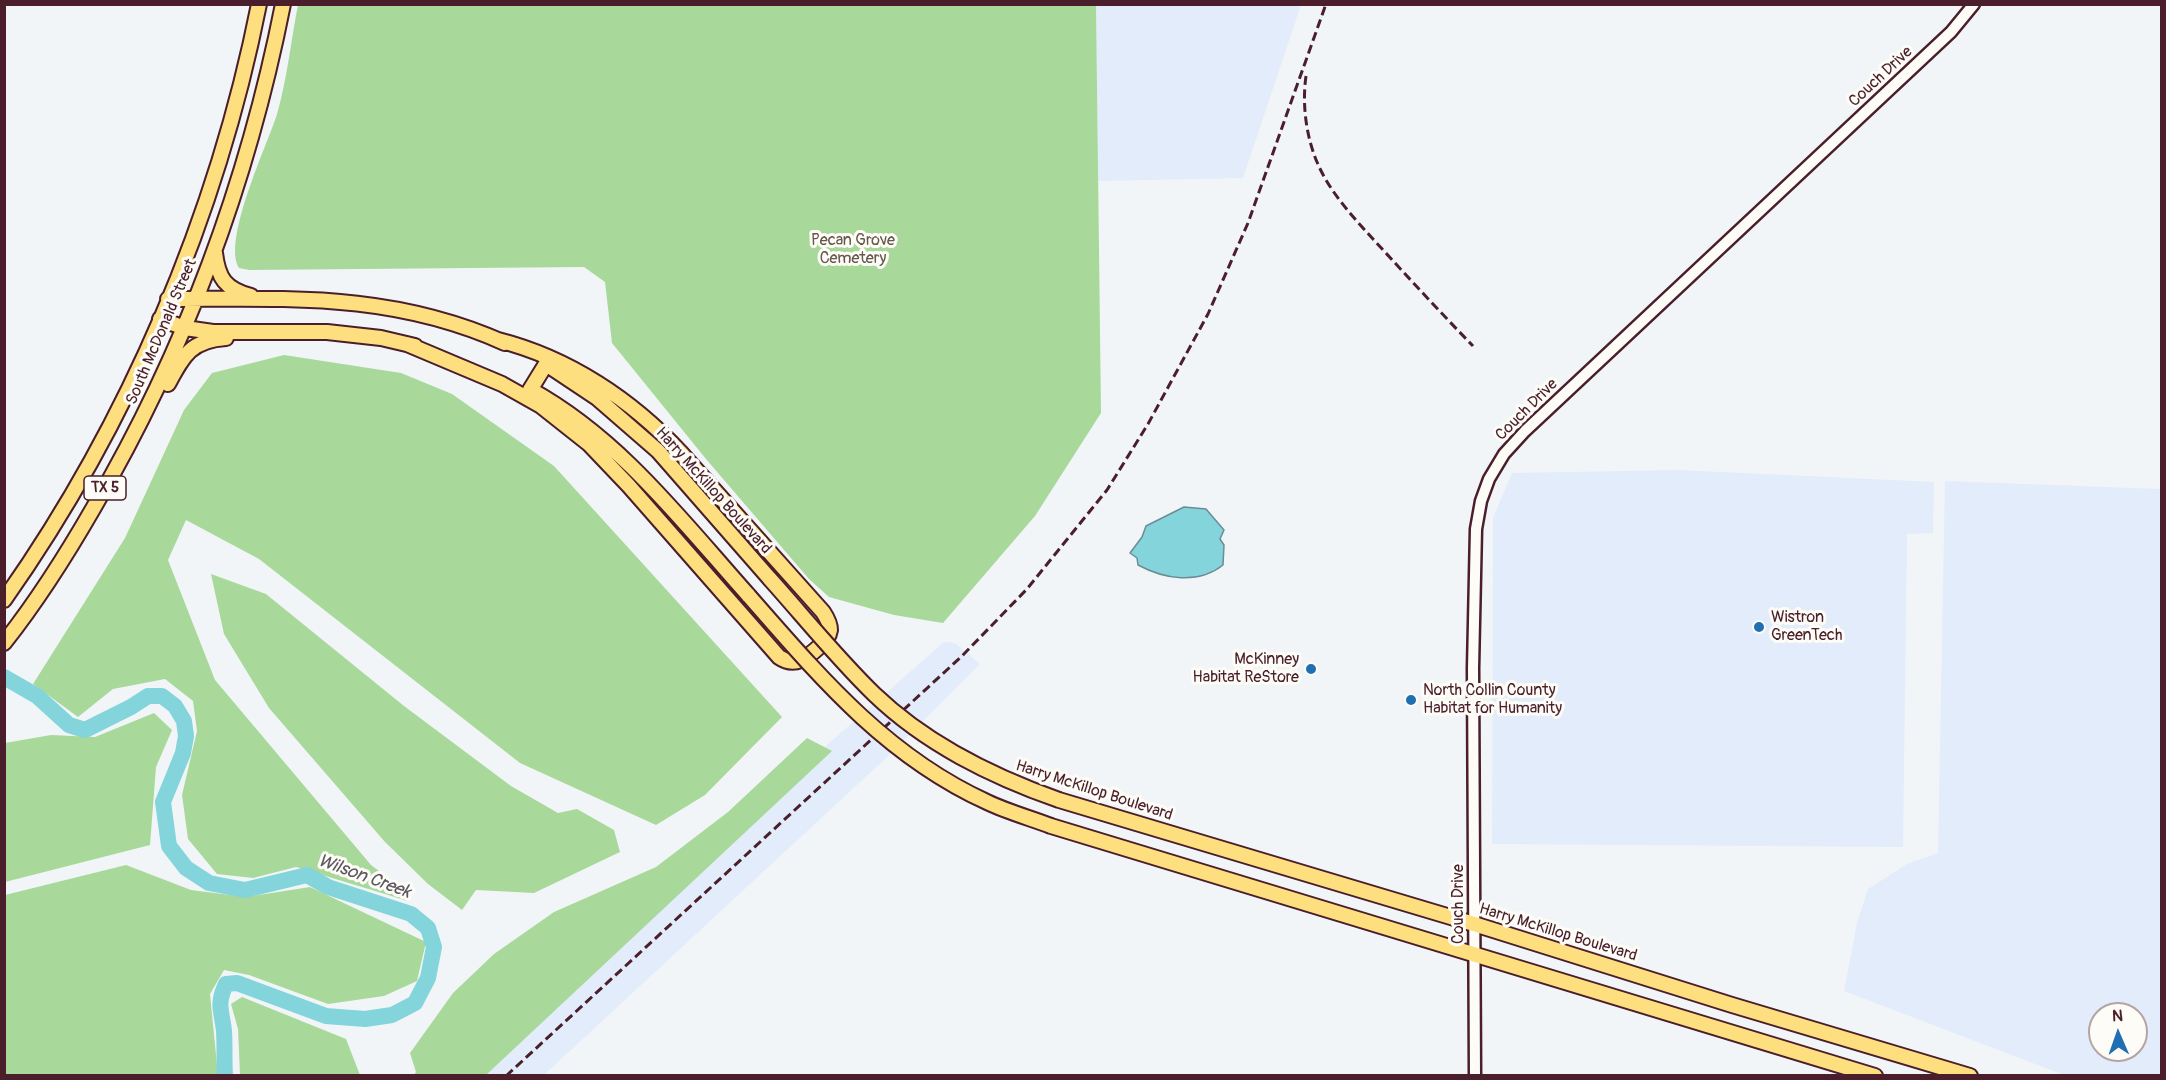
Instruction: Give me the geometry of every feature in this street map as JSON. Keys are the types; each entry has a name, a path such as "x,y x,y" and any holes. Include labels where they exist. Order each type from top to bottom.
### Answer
{"main road":[{"name":"South McDonald Street","path":"4,600 62,512 103,439 160,318 211,185 235,106 260,4"},
{"name":"South McDonald Street","path":"7,640 65,556 119,465 185,328 233,199 264,97 283,4"},
{"path":"214,250 220,274 229,287 236,292 264,299"},
{"name":"Harry McKillop Boulevard","path":"168,299 331,300 384,306 442,319 498,340 546,364 597,398 658,451 875,695 920,732 952,752 1024,788 1970,1076"},
{"path":"160,318 185,328 213,332 342,334 381,338 483,368 530,390 573,416 631,464 830,688 858,715 898,747 986,802 1051,826 1875,1076"},
{"path":"119,465 140,440 181,359 190,349 215,339 245,338 279,332"},
{"path":"407,344 502,384 541,406 590,444 778,657 791,662 805,660 825,641 830,628 824,612 663,434 621,399 572,368 528,347 498,340"},
{"path":"530,390 546,364"},
{"path":"1831,1062 1839,1037"}],"street":[{"name":"Couch Drive","path":"1475,1076 1475,558 1477,520 1489,479 1504,454 1525,431 1951,32 1974,4"}],"shaded area":[{"path":"1096,5 1301,5 1243,178 1098,181"},
{"path":"1679,470 1934,482 1933,533 1907,534 1903,847 1492,844 1493,518 1512,473"},
{"path":"1945,481 2161,489 2161,1075 2064,1075 1844,991 1857,923 1868,889 1907,864 1938,853"},
{"path":"944,642 955,643 980,664 886,758 544,1075 462,1076 769,796"}],"green space":[{"name":"Pecan Grove Cemetery","path":"298,5 1096,5 1101,413 1035,516 943,623 894,615 829,597 809,579 706,459 612,343 605,282 584,267 249,270 239,268 235,255 236,237 248,192 277,114"},
{"path":"284,355 401,373 452,394 554,466 782,717 705,795 656,825 520,763 259,559 186,520 168,560 215,680 371,865 404,890 408,901 296,867 253,878 217,874 188,839 182,795 197,731 193,701 165,679 113,689 78,717 33,684 125,538 184,410 212,373"},
{"path":"211,574 266,594 404,706 511,786 558,813 577,809 614,830 620,852 534,893 476,890 462,910 428,884 385,842 269,708 224,634"},
{"path":"154,713 172,730 156,767 150,845 5,882 5,743 51,735 95,737"},
{"path":"807,738 832,751 486,1075 414,1075 416,1072 410,1053 453,993 494,954 554,912 656,867 728,812"},
{"path":"126,865 191,890 246,897 310,887 426,942 417,981 384,996 328,1004 249,975 224,970 210,994 218,1075 5,1075 5,895"},
{"path":"242,997 346,1039 360,1075 240,1075 238,1029 231,1004"}],"water":[{"path":"1184,507 1206,509 1224,530 1220,539 1224,545 1223,565 1203,575 1181,578 1159,574 1138,565 1137,558 1130,553 1142,537 1146,526"}],"waterway":[{"name":"Wilson Creek","path":"4,677 37,696 69,725 85,730 148,696 162,696 175,706 184,721 186,736 183,753 163,802 169,846 186,868 209,883 245,890 307,875 328,887 411,914 428,928 434,947 428,978 415,1003 392,1015 365,1019 326,1016 237,983 226,984 220,1003 224,1031 225,1076"}],"railway":[{"path":"506,1076 962,656 1027,589 1107,490 1148,424 1208,314 1248,223 1326,4"},
{"path":"1306,76 1304,98 1308,131 1313,152 1328,183 1357,221 1473,346"}],"place":[{"name":"Wistron GreenTech","path":"1759,627"},
{"name":"McKinney Habitat ReStore","path":"1311,669"},
{"name":"North Collin County Habitat for Humanity","path":"1411,700"}]}
